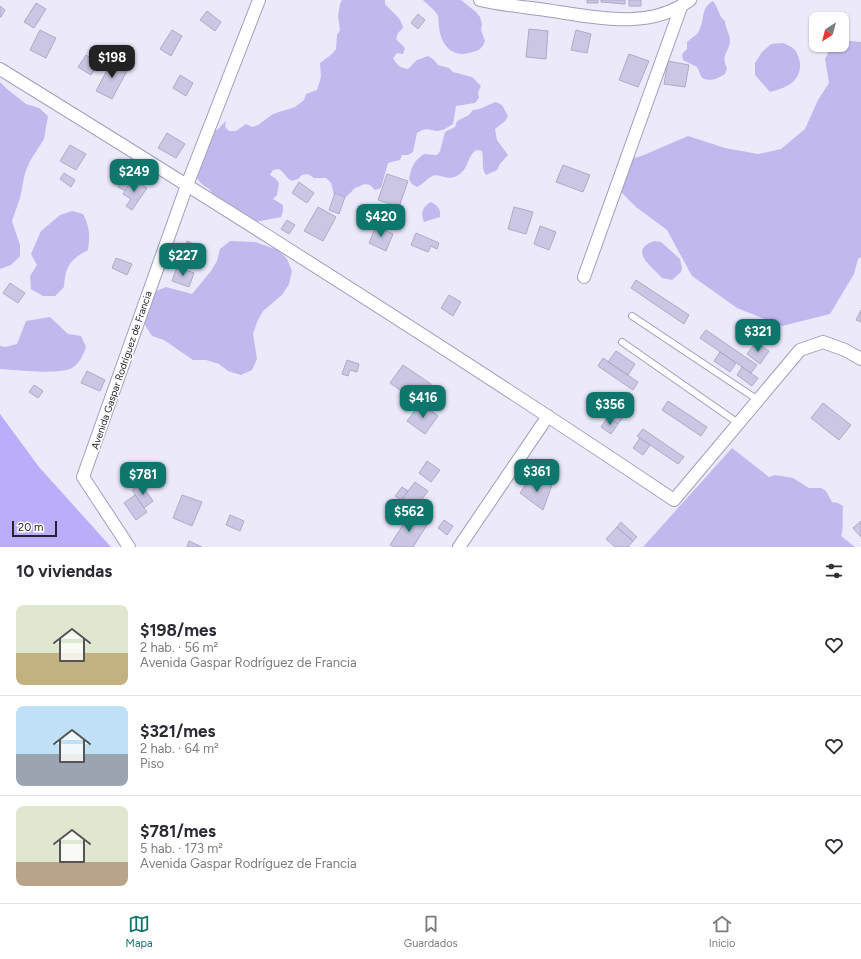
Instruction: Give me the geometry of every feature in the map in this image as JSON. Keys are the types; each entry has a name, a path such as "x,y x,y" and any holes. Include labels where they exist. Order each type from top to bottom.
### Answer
{"street":[{"path":"187,185 259,0"},
{"path":"480,0 625,20 660,16 681,7 690,0"},
{"path":"584,277 681,7"},
{"path":"0,69 187,185 548,416 674,500 800,350 823,342 845,350 861,359"},
{"name":"Avenida Gaspar Rodríguez de Francia","path":"129,547 83,477 187,185"},
{"path":"459,547 548,416"}],"lane":[{"path":"632,316 758,400"},
{"path":"622,342 738,423"}],"shaded area":[{"path":"342,0 385,0 385,4 400,20 403,28 398,33 396,39 405,48 403,54 397,53 393,58 397,64 408,69 417,60 428,56 438,65 449,68 453,72 472,77 481,86 478,92 479,98 475,103 456,106 453,124 447,128 439,131 425,129 417,133 413,152 408,155 402,155 400,160 388,163 381,188 375,190 370,185 365,184 355,188 346,197 334,195 331,183 326,178 314,178 308,174 302,175 298,179 292,181 279,169 273,170 270,175 279,183 277,195 273,199 283,205 281,217 255,222 214,196 197,177 195,172 210,132 217,130 226,121 225,127 229,131 236,131 246,124 252,127 258,125 273,114 295,107 304,100 306,94 317,90 321,77 320,63 336,49 337,35 340,30 338,16"},
{"path":"423,0 461,0 476,12 480,17 482,24 481,30 485,41 481,48 477,51 462,54 451,51 441,38 438,16"},
{"path":"713,1 721,17 725,21 730,44 725,56 727,68 725,74 717,79 708,80 702,78 697,67 683,60 682,54 687,49 687,42 697,34 700,29 704,12"},
{"path":"849,41 861,42 861,257 858,259 854,274 830,314 782,326 737,308 692,276 667,230 636,207 617,188 618,163 644,155 688,136 725,148 758,154 781,149 805,129 818,100 829,83 825,59 828,52 849,52"},
{"path":"783,43 793,48 796,52 800,63 800,70 795,79 787,86 770,92 755,75 755,63 762,52 771,44"},
{"path":"0,82 26,104 39,108 48,116 44,139 30,161 25,173 20,198 12,221 20,245 20,256 11,265 0,269"},
{"path":"496,102 502,105 508,116 505,121 495,129 497,140 508,155 497,170 486,175 484,172 482,151 476,150 471,156 464,170 456,176 448,178 435,175 417,187 412,184 409,179 417,159 424,154 437,155 440,151 445,132 455,127 457,121 469,115 473,110"},
{"path":"431,202 438,208 440,217 424,222 422,216 423,210"},
{"path":"72,211 83,214 87,223 89,232 88,250 73,260 70,264 67,269 64,287 55,296 43,296 31,289 30,276 37,265 31,254 41,231 60,215"},
{"path":"230,241 255,242 278,250 287,259 292,271 289,284 282,295 263,311 257,322 253,334 257,359 252,370 241,375 228,371 219,364 206,360 193,360 164,340 152,336 145,325 141,313 154,292 166,287 192,294 211,271 217,261 220,249"},
{"path":"654,241 661,242 680,259 682,268 681,272 672,280 662,278 644,259 642,254 643,249 646,245"},
{"path":"50,317 68,334 81,336 86,347 77,364 72,368 57,371 37,372 0,369 0,346 5,347 17,344 26,321"},
{"path":"0,414 39,467 111,547 0,547"},
{"path":"732,448 769,477 775,475 793,478 809,488 821,488 826,491 832,502 843,506 843,525 841,536 855,547 643,547"}],"building":[{"path":"587,0 598,0 598,3 587,3"},
{"path":"601,0 625,0 625,4 601,2"},
{"path":"629,0 641,0 641,6 629,6"},
{"path":"36,3 46,9 34,28 24,22"},
{"path":"0,6 5,10 1,17 0,17"},
{"path":"207,11 221,22 215,31 200,20"},
{"path":"418,14 425,20 418,29 411,23"},
{"path":"529,29 548,31 546,59 526,57"},
{"path":"40,30 56,38 46,58 30,50"},
{"path":"172,30 182,36 171,56 160,49"},
{"path":"576,30 591,34 587,53 571,50"},
{"path":"629,54 649,61 638,87 619,80"},
{"path":"86,55 99,63 91,75 78,67"},
{"path":"113,59 129,67 112,99 96,91"},
{"path":"668,61 689,65 685,87 664,84"},
{"path":"180,75 193,83 186,96 173,88"},
{"path":"167,133 185,144 176,158 158,148"},
{"path":"70,145 86,154 76,170 60,161"},
{"path":"563,165 590,175 583,192 556,182"},
{"path":"130,168 137,173 125,191 118,187"},
{"path":"64,173 75,180 71,187 60,179"},
{"path":"387,174 408,181 399,207 378,200"},
{"path":"133,179 147,188 132,210 126,206 131,199 123,194"},
{"path":"299,182 314,193 307,203 292,193"},
{"path":"335,193 345,197 339,214 329,210"},
{"path":"318,207 336,217 323,241 304,231"},
{"path":"514,207 533,212 526,234 508,229"},
{"path":"287,220 295,225 289,234 281,229"},
{"path":"376,226 393,234 386,251 369,243"},
{"path":"540,226 556,232 549,250 534,244"},
{"path":"416,233 439,243 437,249 431,246 428,252 411,245"},
{"path":"187,241 203,248 200,258 183,251"},
{"path":"183,251 200,258 196,267 179,260"},
{"path":"116,258 132,264 127,275 112,268"},
{"path":"177,267 194,273 189,287 172,281"},
{"path":"636,280 689,315 684,324 631,288"},
{"path":"10,283 25,293 18,303 3,293"},
{"path":"449,295 461,302 453,316 441,308"},
{"path":"861,310 861,322 856,320"},
{"path":"762,320 779,329 770,343 754,334"},
{"path":"706,330 757,365 751,373 700,338"},
{"path":"756,342 769,351 760,364 747,354"},
{"path":"616,351 635,364 628,375 608,362"},
{"path":"720,352 736,363 730,372 714,361"},
{"path":"603,358 638,382 633,390 598,366"},
{"path":"347,360 359,364 357,372 350,370 348,376 342,374"},
{"path":"403,365 431,384 418,402 390,383"},
{"path":"742,367 758,378 752,386 737,375"},
{"path":"87,371 105,380 100,391 81,383"},
{"path":"34,385 43,391 38,398 29,392"},
{"path":"592,394 624,416 618,424 586,403"},
{"path":"668,401 707,427 701,436 662,410"},
{"path":"421,403 438,416 425,434 407,421"},
{"path":"823,403 851,425 839,440 811,418"},
{"path":"608,417 618,424 611,434 601,427"},
{"path":"643,429 684,457 678,464 637,436"},
{"path":"640,438 650,445 643,455 633,448"},
{"path":"427,461 440,470 431,482 419,473"},
{"path":"545,480 552,485 543,510 520,493 528,481 539,488"},
{"path":"415,482 428,491 414,510 401,500"},
{"path":"141,484 153,501 144,508 132,490"},
{"path":"402,487 408,491 401,500 395,496"},
{"path":"135,495 147,512 136,520 124,503"},
{"path":"182,495 202,502 192,526 173,518"},
{"path":"410,514 427,525 413,547 394,547 390,545"},
{"path":"230,515 244,521 240,531 226,525"},
{"path":"444,520 453,526 447,535 438,528"},
{"path":"861,521 861,537 853,528"},
{"path":"621,522 637,537 633,541 617,527"},
{"path":"617,527 633,541 628,547 615,547 606,539"},
{"path":"189,541 202,547 187,547"}]}
